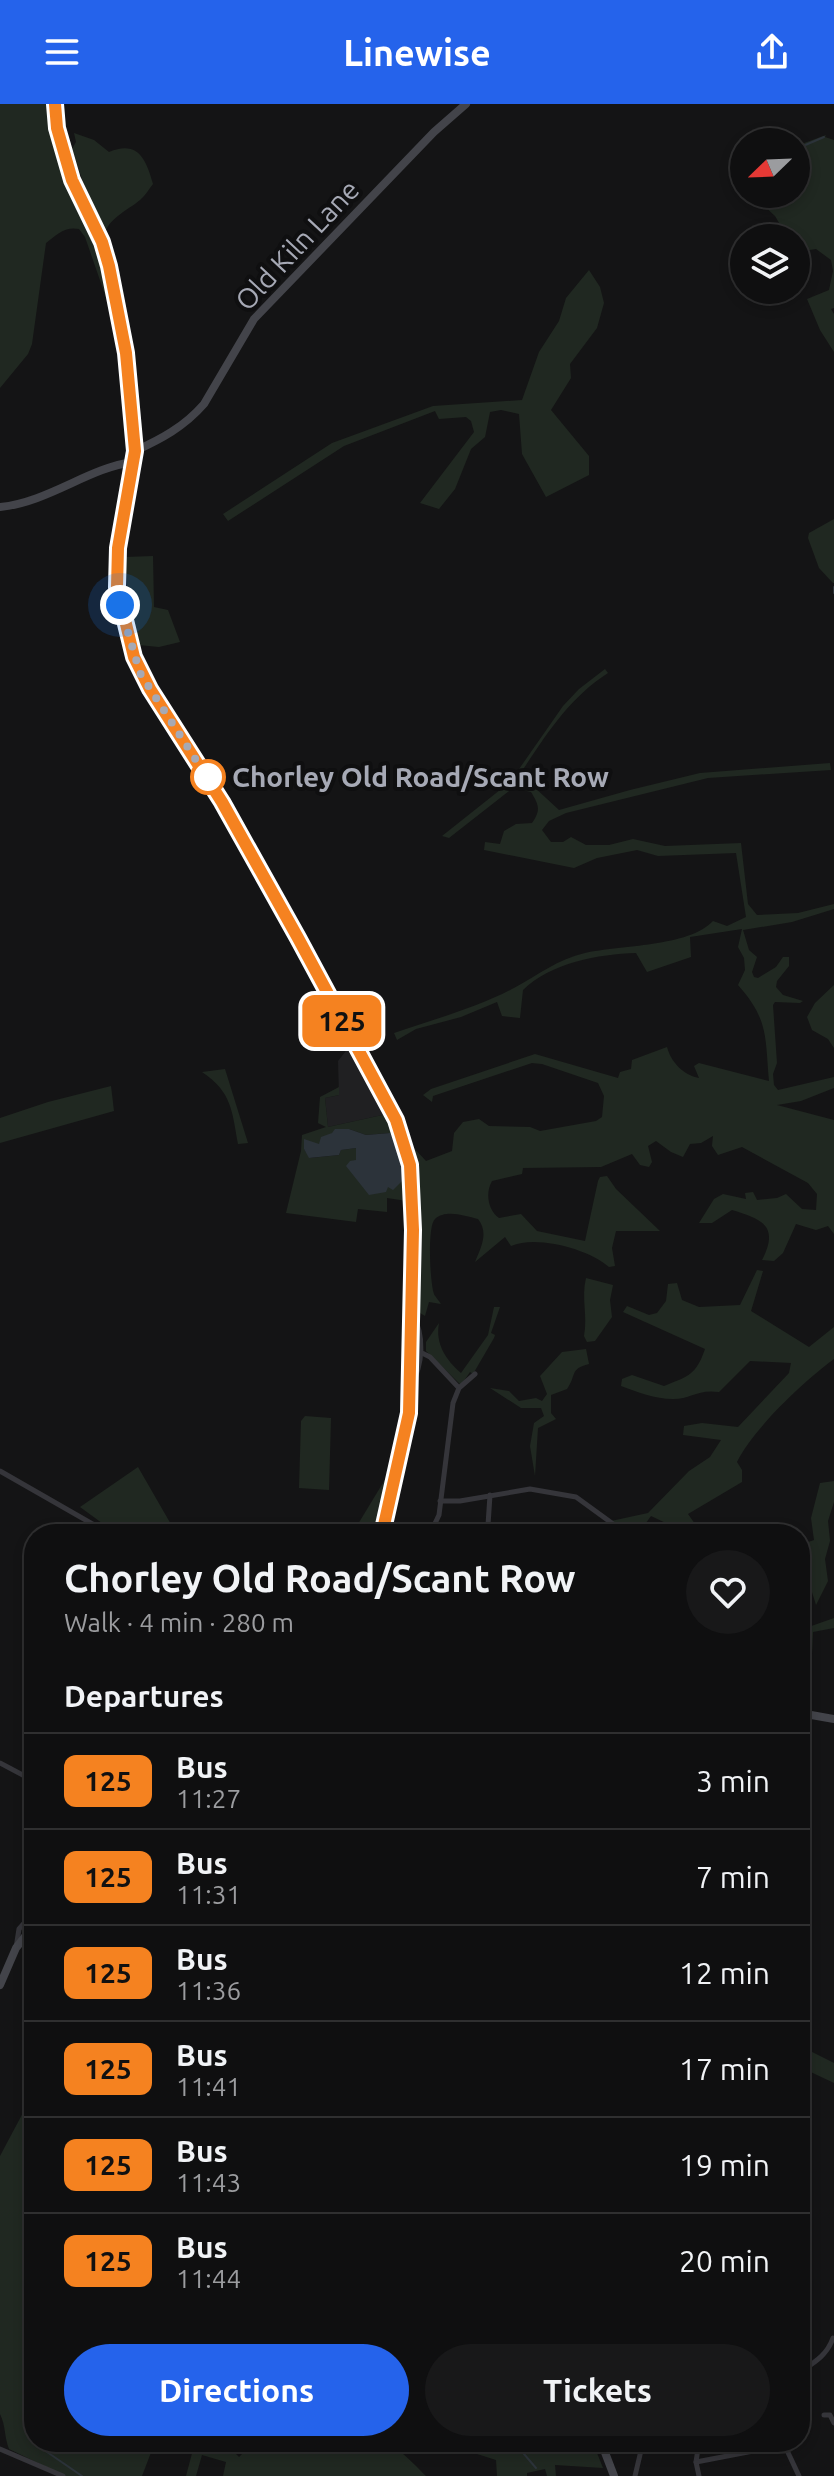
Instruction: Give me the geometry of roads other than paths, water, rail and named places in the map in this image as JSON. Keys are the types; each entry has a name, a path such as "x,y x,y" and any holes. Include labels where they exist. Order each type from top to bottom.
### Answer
{"main road":[{"path":"55,104 57,128 68,168 102,242 113,280 126,353 135,451 118,548 117,578 120,605 134,657 150,689 222,802 396,1120 410,1165 413,1230 410,1383 404,1441 384,1524"},
{"name":"Old Kiln Lane","path":"135,451 175,431 194,415 204,404 254,319 434,132 466,104"},
{"path":"0,507 38,498 117,464 133,462"},
{"path":"810,1715 834,1719"},
{"path":"0,1985 16,1948 24,1938"},
{"path":"605,2452 614,2476"}],"street":[{"path":"410,1383 418,1375 420,1352 418,1324 411,1317"},
{"path":"420,1352 430,1357 459,1388"},
{"path":"437,1524 453,1403 459,1388 475,1374"},
{"path":"0,1471 93,1524"},
{"path":"440,1501 460,1501 528,1488 572,1495 613,1524"},
{"path":"488,1524 490,1495"},
{"path":"0,1763 24,1776"},
{"path":"16,1948 19,1929 24,1923"},
{"path":"810,2365 821,2358 833,2338"},
{"path":"829,2413 834,2423"},
{"path":"0,2449 63,2476"},
{"path":"635,2476 641,2452"},
{"path":"698,2452 699,2476"},
{"path":"696,2462 745,2452"},
{"path":"788,2452 799,2476"}],"waterway":[{"path":"810,143 824,137"},
{"path":"834,587 834,593"},
{"path":"47,2452 82,2476"},
{"path":"524,2452 536,2468"}],"place":[{"name":"Chorley Old Road/Scant Row","path":"208,777"}]}
